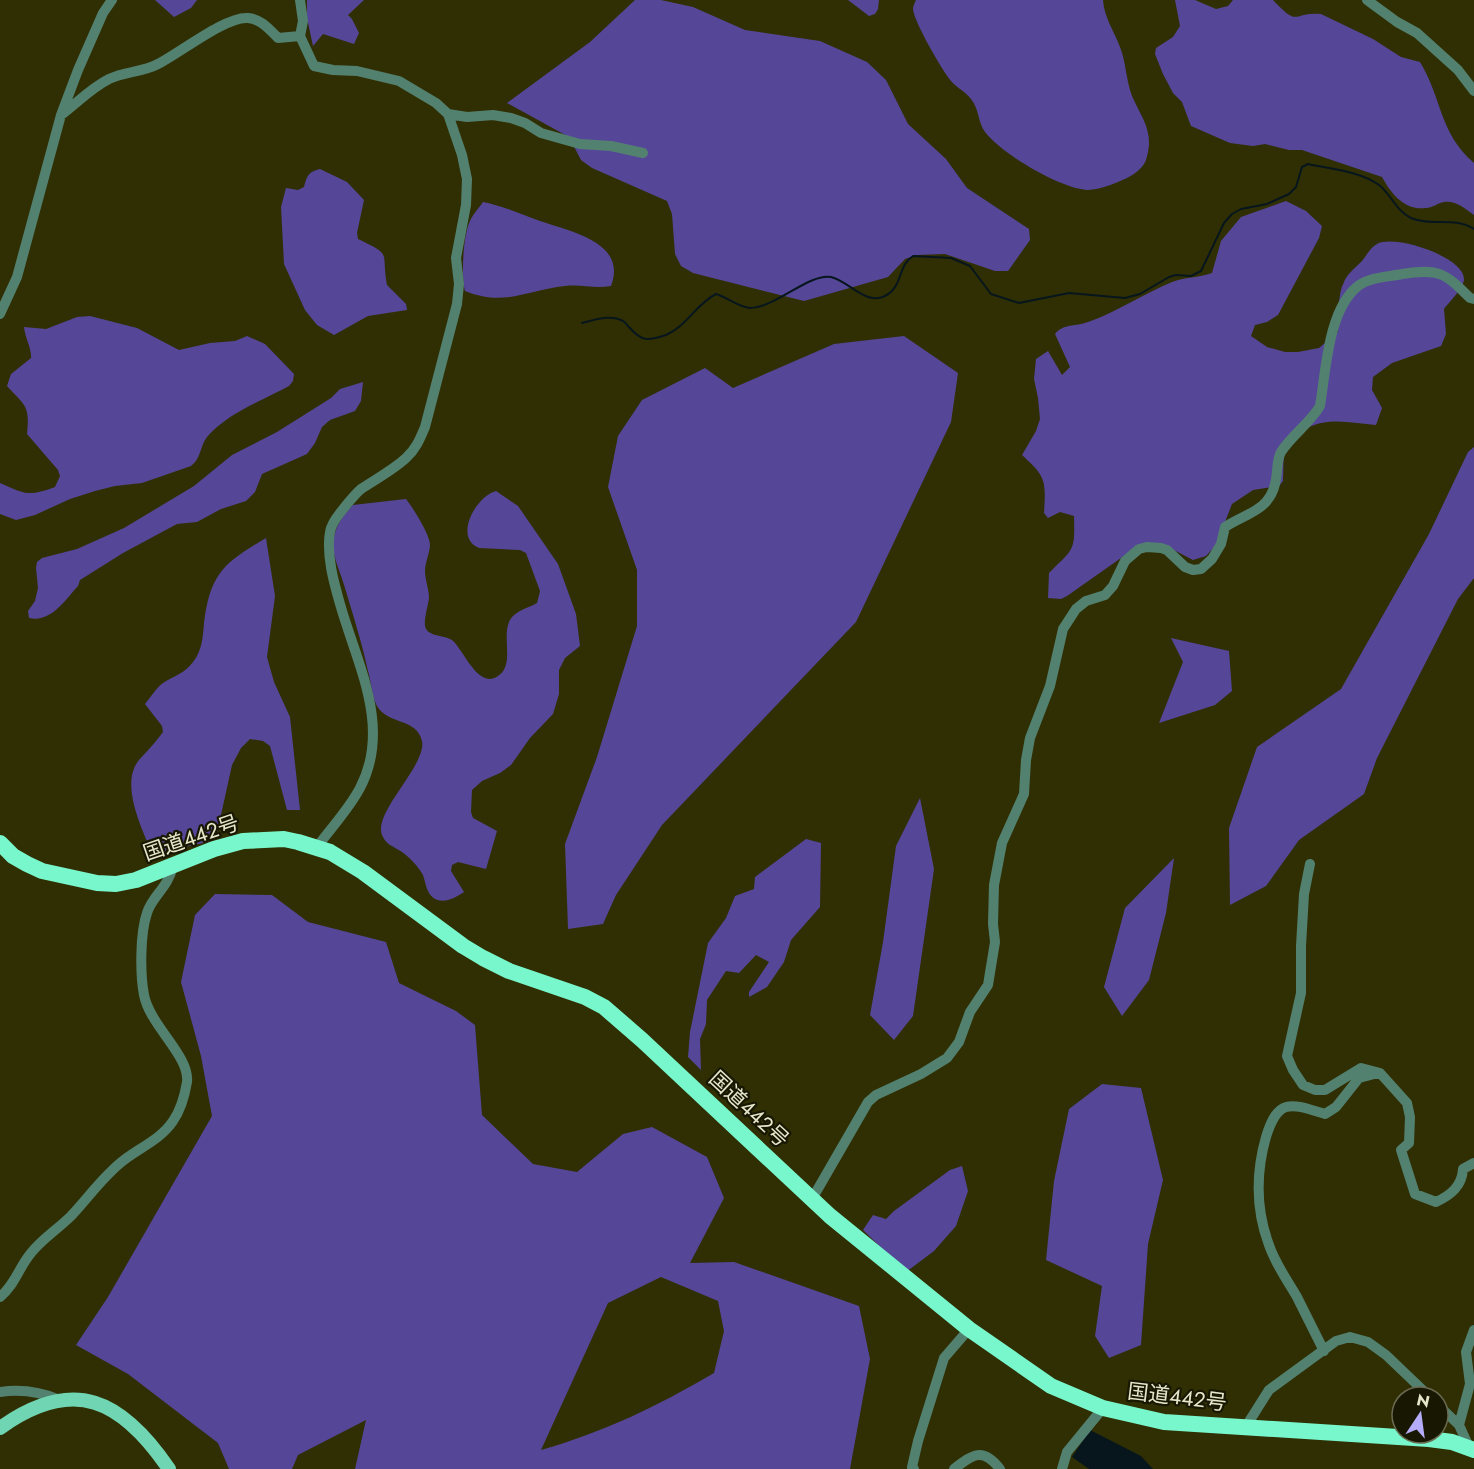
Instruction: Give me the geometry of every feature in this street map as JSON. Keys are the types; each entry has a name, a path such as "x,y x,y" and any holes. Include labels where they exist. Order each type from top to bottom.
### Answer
{"highway":[{"name":"国道442号","path":"0,843 13,856 34,867 97,883 116,884 136,880 214,849 243,841 284,839 317,847 343,859 363,872 483,958 509,971 585,997 604,1007 830,1216 969,1329 1052,1386 1103,1408 1164,1422 1429,1439 1472,1448"}],"main road":[{"path":"0,1428 30,1409 60,1400 85,1401 115,1410 132,1423 169,1469"}],"street":[{"path":"0,314 17,277 61,115 86,51 103,13 112,0"},
{"path":"300,0 303,21 300,36 314,66 357,71 399,81 436,103 448,114 465,171 466,205 457,250 459,284 457,304 425,427 418,444 405,459 352,497 335,519 330,531 330,551 338,597 361,666 374,720 373,746 368,770 359,790 317,847"},
{"path":"1367,0 1396,22 1417,33 1458,70 1474,91"},
{"path":"61,115 92,89 112,78 155,66 215,28 238,19 249,18 263,23 279,38 300,36"},
{"path":"448,114 467,117 502,116 525,123 541,133 580,144 611,146 643,153"},
{"path":"812,1199 868,1102 876,1095 921,1074 947,1058 958,1042 970,1011 988,985 995,942 994,885 1002,843 1024,794 1030,738 1050,686 1063,629 1076,609 1086,601 1105,595 1113,586 1125,561 1139,549 1147,546 1167,550 1185,567 1193,570 1201,569 1212,559 1221,544 1225,527 1235,520 1254,513 1267,503 1275,486 1279,457 1288,442 1320,406 1334,324 1345,301 1358,286 1371,280 1414,272 1434,272 1449,277 1470,298 1474,299"},
{"path":"1310,864 1304,894 1301,993 1287,1056 1293,1070 1303,1085 1315,1090 1324,1090 1361,1068 1380,1073 1407,1103 1410,1117 1409,1143 1401,1150 1415,1194 1436,1202 1450,1196 1463,1180 1463,1169 1474,1163"},
{"path":"0,1297 13,1285 30,1253 69,1218 122,1161 165,1130 175,1119 187,1083 187,1074 177,1052 156,1026 149,1010 144,996 140,962 147,913 167,884 173,866"},
{"path":"1324,1351 1268,1244 1259,1204 1258,1179 1262,1152 1273,1116 1283,1108 1301,1106 1325,1113 1336,1107 1359,1078 1380,1073"},
{"path":"914,1469 912,1467 918,1441 944,1358 969,1329"},
{"path":"1459,1425 1470,1384 1466,1352 1474,1330"},
{"path":"1245,1428 1269,1390 1336,1341 1350,1337 1368,1342 1386,1355 1417,1385"},
{"path":"0,1392 11,1390 44,1394 60,1400"},
{"path":"1062,1469 1067,1452 1103,1408"},
{"path":"1450,1416 1459,1425 1472,1448"},
{"path":"954,1469 969,1457 978,1454 990,1457 1000,1469"}],"shaded area":[{"path":"155,0 197,0 191,8 174,17"},
{"path":"307,0 364,0 348,15 359,33 354,44 323,34 313,46 307,18"},
{"path":"635,0 661,0 693,7 745,30 820,41 867,62 886,80 908,124 946,159 967,188 1029,229 1030,240 1008,271 995,271 945,254 917,255 905,259 888,277 804,301 693,273 681,266 675,254 672,214 667,201 592,168 581,160 569,137 507,103 590,42"},
{"path":"848,0 879,0 878,9 875,14 869,16"},
{"path":"916,0 1103,0 1107,18 1122,53 1132,96 1148,134 1148,150 1144,164 1134,174 1122,180 1087,190 1075,188 1047,177 1004,150 985,132 974,103 951,81 935,57 915,15 913,8"},
{"path":"1175,0 1195,0 1216,9 1228,6 1233,0 1273,0 1292,16 1321,14 1373,39 1401,57 1420,62 1447,127 1463,152 1474,163 1474,215 1452,202 1428,208 1411,207 1394,195 1382,177 1302,150 1289,150 1265,144 1253,146 1230,143 1191,126 1182,102 1173,93 1155,54 1156,48 1173,37 1180,26"},
{"path":"320,169 347,182 364,200 357,233 358,239 381,252 387,285 406,304 407,310 368,316 334,335 317,325 305,310 284,264 281,207 286,188 298,190 304,187 309,175"},
{"path":"1286,201 1306,211 1322,226 1319,238 1278,315 1267,322 1255,325 1251,336 1267,347 1285,352 1319,348 1338,332 1340,293 1347,276 1375,245 1398,242 1427,249 1453,263 1461,271 1463,283 1444,309 1446,334 1441,346 1392,363 1373,377 1372,390 1382,408 1376,425 1325,422 1306,429 1284,443 1283,481 1279,486 1253,490 1232,504 1216,545 1206,556 1193,560 1170,548 1138,546 1067,596 1061,599 1048,598 1049,573 1068,553 1073,543 1074,516 1060,512 1048,518 1044,513 1043,480 1022,455 1040,419 1034,379 1036,359 1048,351 1062,375 1070,367 1055,334 1058,331 1099,318 1172,282 1212,273 1221,241 1241,217"},
{"path":"483,202 566,229 593,241 604,249 611,259 614,271 611,286 565,286 504,298 479,296 465,291 463,266 466,236 471,218"},
{"path":"90,316 137,328 179,350 210,343 235,341 247,336 265,344 294,374 293,381 289,386 245,408 215,429 207,437 197,460 191,466 142,483 95,491 70,499 35,515 16,520 0,514 0,483 21,492 32,493 55,487 60,476 58,470 27,434 27,411 7,386 11,374 31,358 24,327 46,329 77,317"},
{"path":"904,336 958,373 951,422 856,622 662,825 616,895 603,924 568,929 565,844 597,757 637,626 637,570 608,487 618,436 642,400 705,368 733,388 834,344"},
{"path":"363,382 361,401 355,411 330,420 322,427 307,454 262,474 255,492 246,501 221,509 197,522 177,524 123,553 80,580 68,598 51,614 37,619 29,618 28,611 35,601 38,588 37,562 42,558 77,549 124,528 194,486 232,455 277,432 331,398 340,389"},
{"path":"1474,447 1474,578 1458,599 1377,758 1364,794 1299,840 1266,886 1230,905 1229,828 1257,747 1341,689 1429,534 1468,452"},
{"path":"496,491 518,506 558,564 576,614 580,646 565,658 559,670 559,694 553,714 530,738 511,765 482,781 472,790 473,818 497,831 486,869 458,862 452,865 451,871 464,892 441,901 429,893 423,875 414,862 388,843 382,835 381,825 385,814 417,763 422,741 414,728 382,712 375,702 333,544 339,523 353,505 406,499 424,527 430,544 425,571 429,598 425,619 426,630 452,640 478,673 484,678 491,679 503,671 506,664 509,622 515,614 537,603 540,591 526,553 520,550 479,548 471,543 468,536 470,518 481,501 488,494"},
{"path":"266,538 275,596 267,657 274,682 290,717 300,810 287,810 270,746 263,741 250,739 241,748 232,765 217,833 208,842 166,855 153,855 135,808 131,782 133,770 139,760 163,732 162,726 145,704 160,685 190,666 196,658 210,592 215,580 230,562"},
{"path":"1171,638 1229,651 1232,691 1215,705 1159,723 1183,662"},
{"path":"920,798 934,869 913,1016 894,1040 870,1015 896,846"},
{"path":"806,839 821,843 820,907 791,940 784,962 767,987 749,997 749,992 769,962 756,955 739,973 726,971 707,1000 706,1024 700,1039 701,1070 688,1057 690,1032 708,943 726,918 735,896 754,889 755,877"},
{"path":"1174,858 1166,913 1149,980 1122,1016 1104,987 1125,908"},
{"path":"215,894 272,895 308,922 386,942 399,983 456,1011 475,1025 482,1115 533,1164 577,1172 623,1134 652,1127 707,1157 724,1198 690,1263 734,1262 859,1306 870,1359 850,1469 355,1469 366,1420 298,1455 292,1469 229,1469 218,1443 128,1374 76,1345 108,1297 212,1116 201,1056 181,982 195,915","holes":["661,1277 718,1301 724,1331 714,1373 630,1417 587,1435 541,1450 608,1303"]},
{"path":"1102,1084 1141,1088 1163,1180 1148,1244 1141,1345 1109,1358 1095,1336 1102,1286 1046,1260 1054,1181 1069,1109"},
{"path":"962,1166 968,1191 956,1226 934,1251 906,1272 863,1230 873,1215 886,1219 950,1170"},
{"path":"1090,1430 1141,1456 1153,1469 1089,1469 1072,1457"}],"waterway":[{"path":"582,323 602,318 618,319 624,321 642,338 654,338 673,331 716,294 746,307 760,307 822,277 838,279 864,295 878,298 891,292 908,260 913,256 951,258 970,266 991,294 1019,303 1069,293 1125,298 1140,294 1169,277 1191,276 1201,271 1224,223 1232,214 1241,209 1267,204 1289,194 1296,187 1302,167 1308,164 1335,169 1371,180 1379,185 1401,211 1411,218 1427,222 1459,223 1474,229"}]}
